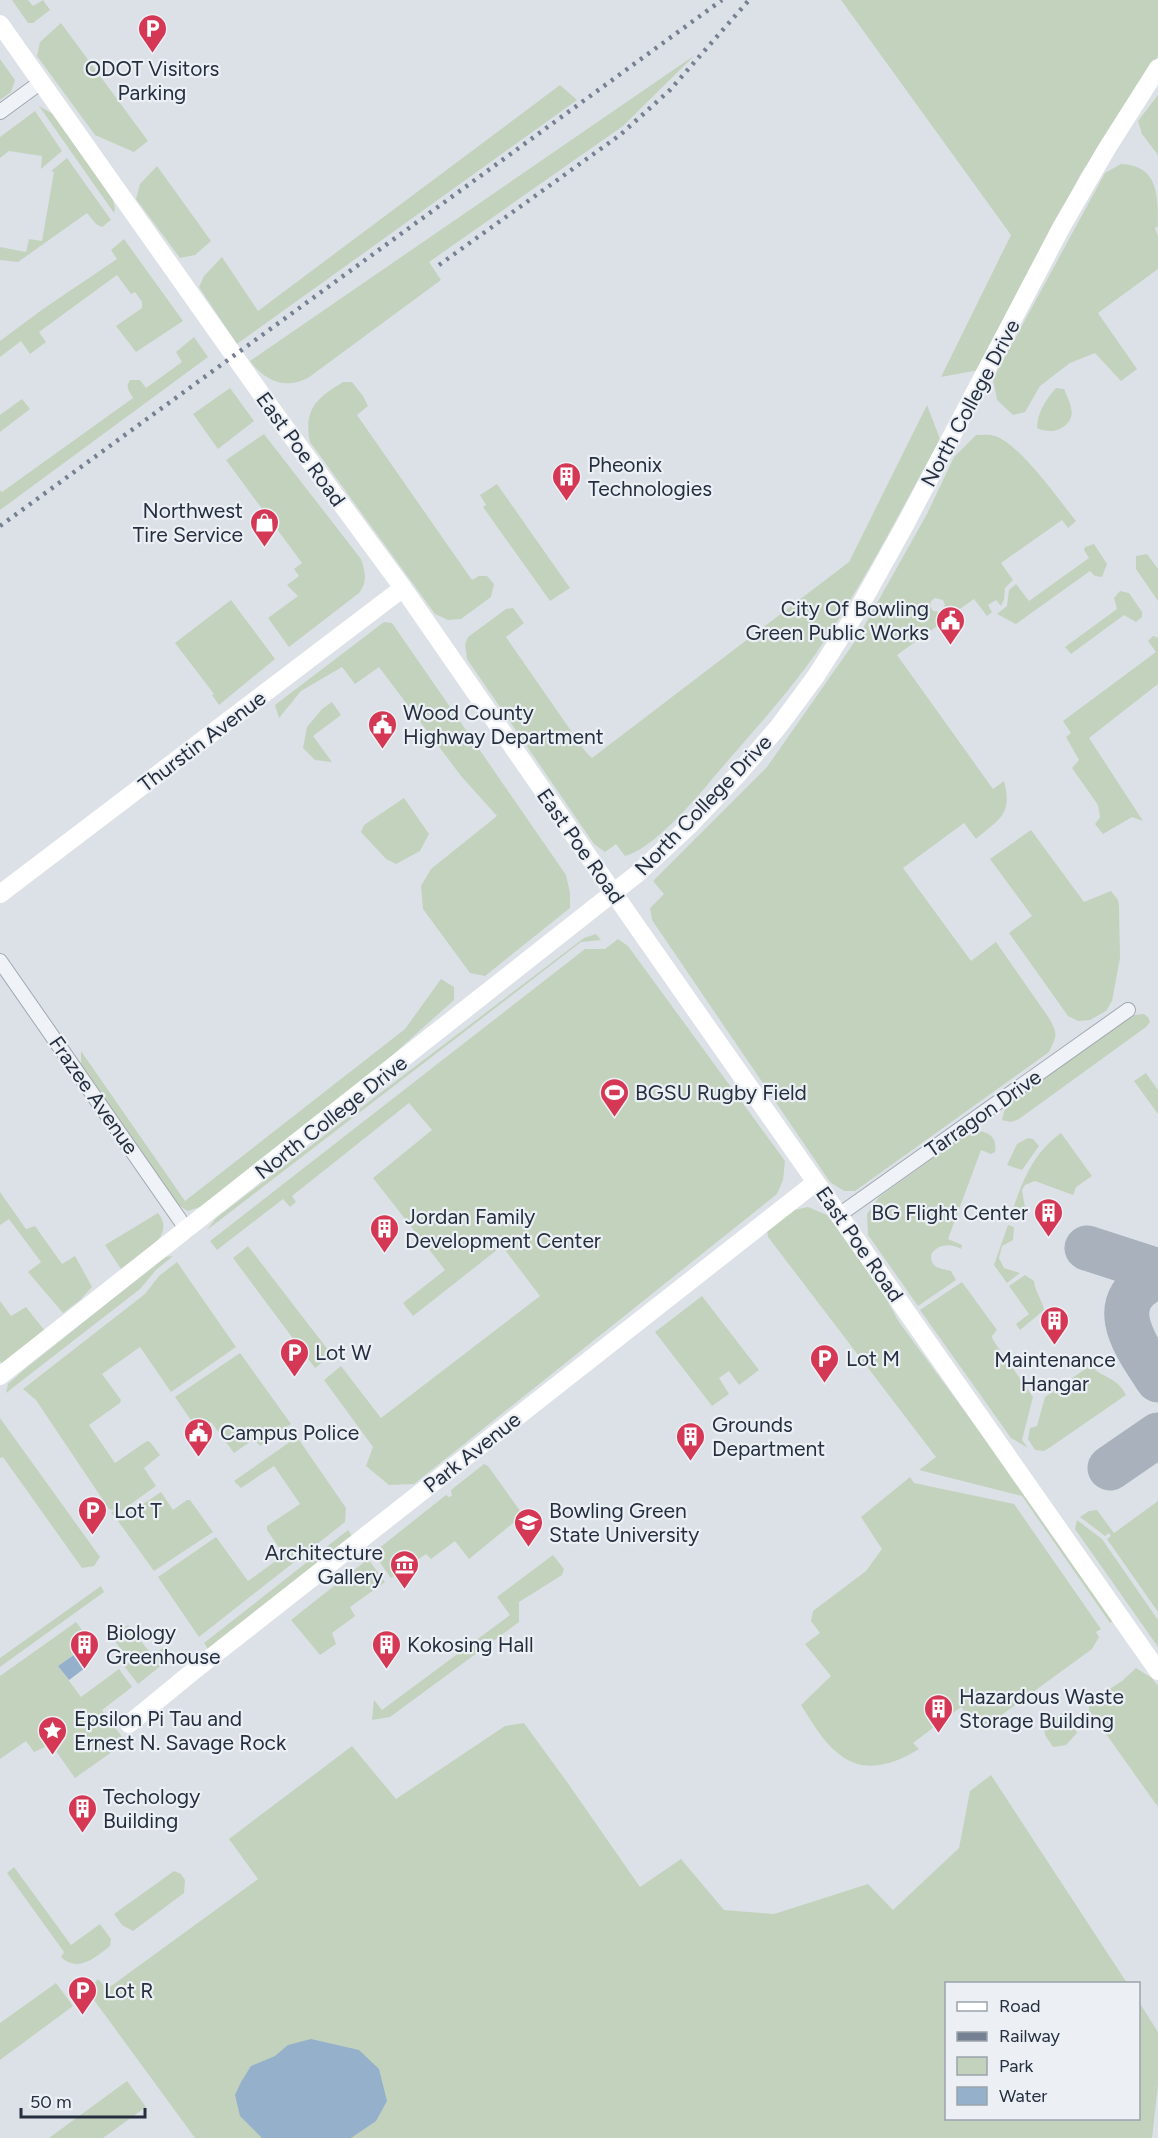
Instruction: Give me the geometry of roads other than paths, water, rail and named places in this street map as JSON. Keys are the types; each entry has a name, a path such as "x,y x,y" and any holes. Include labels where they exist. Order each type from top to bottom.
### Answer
{"street":[{"name":"East Poe Road","path":"0,24 276,415 403,588 1158,1671"},
{"name":"North College Drive","path":"0,1376 614,893 688,827 739,773 779,726 816,676 856,612 905,525 1062,226 1106,150 1158,68"},
{"path":"0,112 41,82"},
{"name":"Thurstin Avenue","path":"0,894 403,588"},
{"name":"Frazee Avenue","path":"0,961 188,1230"},
{"name":"Tarragon Drive","path":"839,1215 1128,1010"},
{"name":"Park Avenue","path":"129,1724 816,1182"}],"water":[{"path":"75,1654 85,1668 69,1680 58,1666"},
{"path":"311,2039 359,2050 379,2069 387,2101 376,2121 351,2138 262,2138 240,2116 235,2095 241,2082 251,2066 275,2056 288,2045"}],"railway":[{"path":"0,526 722,0"},
{"path":"439,265 620,135 670,90 749,0"}],"place":[{"name":"ODOT Visitors Parking","path":"152,54"},
{"name":"Pheonix Technologies","path":"567,502"},
{"name":"Northwest Tire Service","path":"264,548"},
{"name":"City Of Bowling Green Public Works","path":"950,646"},
{"name":"Wood County Highway Department","path":"382,750"},
{"name":"BGSU Rugby Field","path":"614,1118"},
{"name":"BG Flight Center","path":"1049,1238"},
{"name":"Jordan Family Development Center","path":"384,1254"},
{"name":"Maintenance Hangar","path":"1055,1346"},
{"name":"Lot W","path":"294,1378"},
{"name":"Lot M","path":"825,1384"},
{"name":"Campus Police","path":"199,1458"},
{"name":"Grounds Department","path":"691,1462"},
{"name":"Lot T","path":"93,1536"},
{"name":"Bowling Green State University","path":"528,1548"},
{"name":"Architecture Gallery","path":"404,1590"},
{"name":"Biology Greenhouse","path":"85,1670"},
{"name":"Kokosing Hall","path":"386,1670"},
{"name":"Hazardous Waste Storage Building","path":"938,1734"},
{"name":"Epsilon Pi Tau and Ernest N. Savage Rock","path":"53,1756"},
{"name":"Techology Building","path":"82,1834"},
{"name":"Lot R","path":"83,2016"}]}
